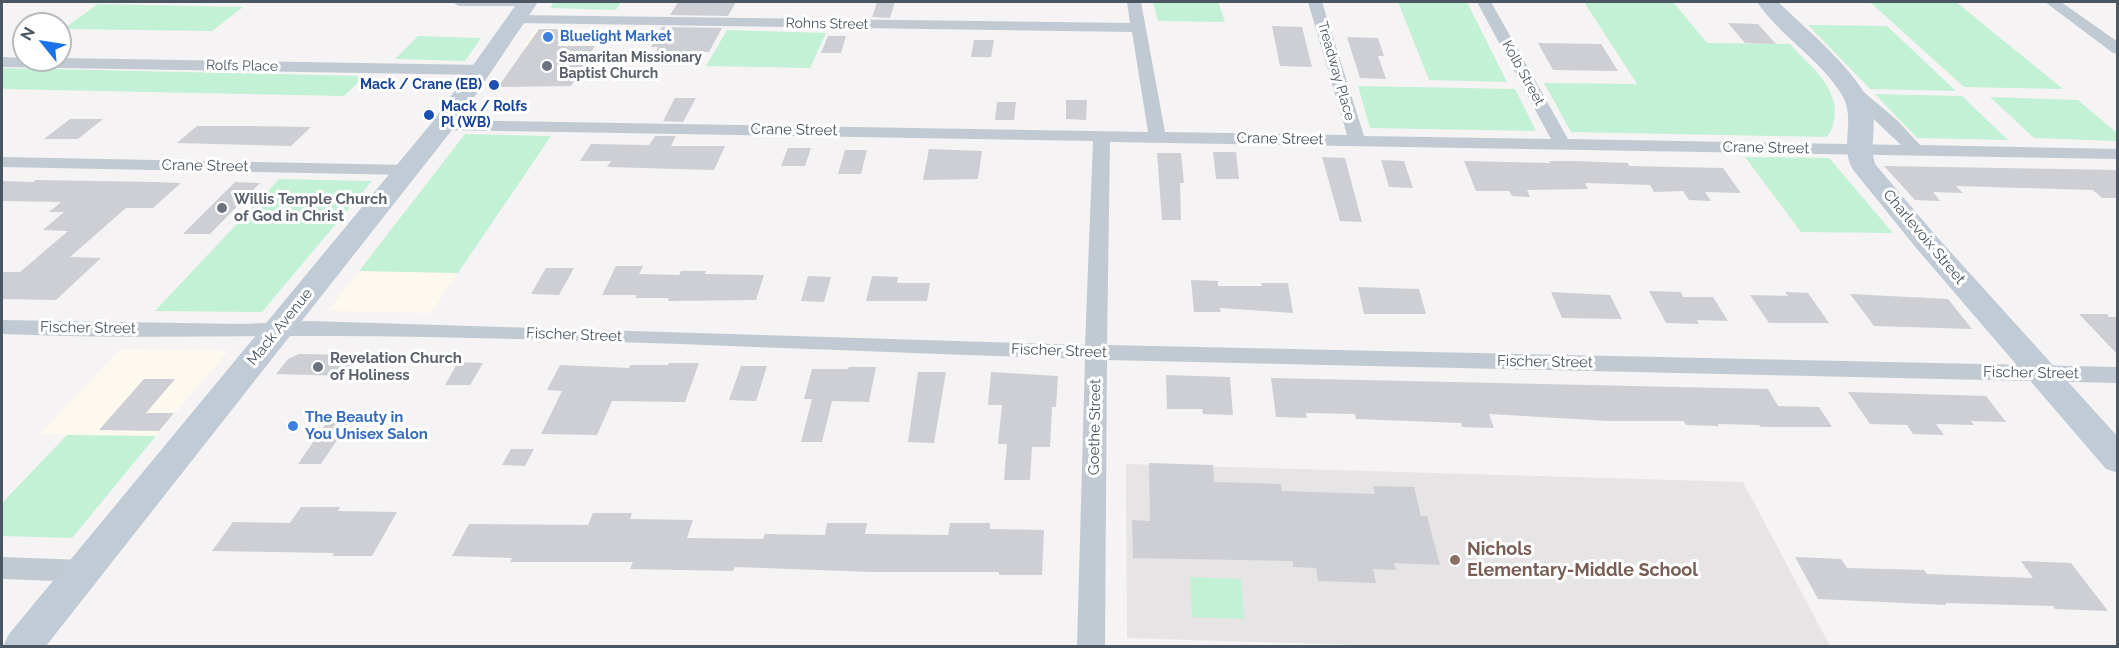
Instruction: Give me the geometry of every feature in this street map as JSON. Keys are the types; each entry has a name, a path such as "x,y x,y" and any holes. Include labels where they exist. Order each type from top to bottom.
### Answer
{"main road":[{"name":"Charlevoix Street","path":"1767,2 1853,91 1862,116 1859,149 1863,166 2118,460"},
{"name":"Mack Avenue","path":"23,646 408,170 443,125 524,8"}],"street":[{"name":"Rohns Street","path":"459,2 524,8 1138,28"},
{"path":"1134,2 1157,137"},
{"name":"Treadway Place","path":"1316,2 1357,141"},
{"name":"Kolb Street","path":"1484,2 1562,144"},
{"path":"2052,2 2118,50"},
{"name":"Rolfs Place","path":"2,62 482,70"},
{"path":"1853,91 1892,125 1916,151"},
{"name":"Crane Street","path":"443,125 2118,154"},
{"name":"Goethe Street","path":"1092,646 1095,352 1102,136"},
{"name":"Crane Street","path":"2,162 408,170"},
{"name":"Fischer Street","path":"2,327 430,330 1095,352 2118,375"},
{"path":"2,568 84,571"}],"shaded area":[{"path":"536,28 606,29 598,45 523,47"},
{"path":"359,271 458,273 431,313 328,311"},
{"path":"120,349 228,351 156,436 40,434"},
{"name":"Nichols Elementary-Middle School","path":"1126,464 1743,482 1830,646 1391,646 1127,638"}],"green space":[{"path":"554,2 621,2 616,10 550,8"},
{"path":"1153,2 1218,2 1225,22 1158,21"},
{"path":"1398,2 1467,2 1507,82 1429,80"},
{"path":"1584,2 1673,2 1707,43 1790,44 1822,78 1833,98 1835,109 1831,132 1826,137 1571,132 1544,83 1637,84"},
{"path":"1870,2 1956,2 2063,89 1964,87"},
{"path":"98,4 243,7 212,31 72,29 72,23"},
{"path":"1808,25 1887,26 1956,91 1870,89"},
{"path":"727,30 826,33 810,68 706,66"},
{"path":"418,36 481,38 465,61 395,59"},
{"path":"2,68 12,68 12,72 72,72 72,70 365,76 344,96 2,89"},
{"path":"1358,86 1515,89 1536,131 1370,128"},
{"path":"1875,94 1962,96 2008,140 1917,138"},
{"path":"1990,97 2078,100 2117,133 2117,141 2034,138"},
{"path":"465,134 551,136 458,273 359,271"},
{"path":"1745,157 1829,158 1893,233 1801,232"},
{"path":"279,179 372,181 262,312 155,311"},
{"path":"67,435 156,436 72,538 2,536 2,503"},
{"path":"1190,577 1241,579 1244,619 1192,617"}],"building":[{"path":"678,2 736,2 728,16 670,15"},
{"path":"877,2 895,2 890,18 872,17"},
{"path":"1728,23 1758,24 1776,44 1745,43"},
{"path":"1272,26 1302,27 1312,67 1280,66"},
{"path":"662,27 722,28 709,52 656,52 658,47 651,47"},
{"name":"Samaritan Missionary Baptist Church","path":"539,29 569,29 557,46 595,46 571,86 498,87"},
{"path":"828,36 846,36 841,53 821,53"},
{"path":"1347,37 1378,38 1384,56 1378,56 1386,79 1360,78"},
{"path":"974,40 994,40 991,57 971,57"},
{"path":"1538,43 1601,44 1618,71 1553,70"},
{"path":"675,98 696,98 683,122 663,121"},
{"path":"1066,100 1087,100 1086,120 1066,119"},
{"path":"997,102 1016,102 1014,120 995,120"},
{"path":"70,119 103,119 78,139 44,139"},
{"path":"197,126 311,127 291,146 177,143"},
{"path":"655,136 676,136 671,146 725,146 714,170 607,167 611,161 580,161 591,144 649,145"},
{"path":"788,148 811,148 805,166 781,166"},
{"path":"929,149 982,151 978,179 923,180"},
{"path":"845,150 867,150 861,174 838,174"},
{"path":"1213,152 1236,152 1239,179 1216,179"},
{"path":"1157,153 1181,153 1184,183 1180,183 1181,220 1162,220"},
{"path":"1322,157 1345,158 1362,222 1340,221"},
{"path":"1381,160 1404,161 1413,188 1389,187"},
{"path":"1464,161 1551,163 1549,161 1573,161 1628,163 1629,166 1723,168 1741,193 1705,192 1711,201 1689,200 1683,191 1654,192 1650,185 1585,183 1588,189 1527,190 1530,197 1512,196 1509,191 1476,191"},
{"path":"1884,166 2118,170 2118,198 2102,198 2093,190 1956,186 1963,193 1933,192 1940,201 1915,200"},
{"path":"36,180 181,183 153,208 126,208 70,257 101,258 56,300 2,299 2,272 20,272 68,231 43,230 64,212 49,212 61,202 2,201 2,181 33,182"},
{"name":"Willis Temple Church of God in Christ","path":"235,182 260,183 210,234 183,234"},
{"path":"616,266 643,266 639,274 679,275 681,271 706,271 705,274 764,275 756,300 668,301 669,298 635,298 637,295 602,295"},
{"path":"546,268 574,268 559,295 531,294"},
{"path":"808,276 831,277 824,302 801,301"},
{"path":"872,276 898,277 897,283 930,283 927,301 866,301"},
{"path":"1191,280 1218,281 1218,286 1262,286 1261,283 1288,283 1293,313 1220,308 1221,312 1194,312"},
{"path":"1358,287 1419,289 1426,314 1364,314"},
{"path":"1649,291 1681,292 1683,297 1713,297 1728,321 1697,320 1699,324 1666,323"},
{"path":"1551,292 1610,295 1622,319 1562,318"},
{"path":"1785,292 1808,293 1829,323 1769,323 1750,295 1788,296"},
{"path":"1850,294 1948,299 1972,329 1874,326"},
{"path":"2079,314 2107,314 2109,317 2118,317 2117,354"},
{"name":"Revelation Church of Holiness","path":"299,354 362,355 347,376 276,374 288,359"},
{"path":"458,362 483,363 470,385 445,385"},
{"path":"669,363 699,363 685,402 612,401 597,435 541,434 562,391 547,390 560,365 629,368 630,365 668,365"},
{"path":"741,366 767,366 756,401 729,400"},
{"path":"849,367 876,367 869,402 832,401 822,442 801,442 812,399 804,399 812,369 848,369"},
{"path":"918,372 946,372 934,443 908,442"},
{"path":"991,372 1058,376 1056,407 1052,407 1050,447 1032,447 1030,480 1004,480 1007,444 998,444 1002,405 988,405"},
{"path":"1166,375 1230,377 1233,415 1203,414 1202,409 1167,409"},
{"path":"1271,378 1768,389 1778,406 1819,407 1832,427 1686,425 1684,421 1610,421 1489,414 1494,428 1462,427 1461,423 1356,419 1355,414 1306,413 1307,418 1276,417"},
{"path":"144,379 175,379 146,413 174,413 159,431 99,430"},
{"path":"1848,392 1986,396 2006,422 1971,421 1974,425 1936,424 1944,435 1913,434 1907,425 1870,424"},
{"path":"329,419 351,419 321,464 298,464"},
{"path":"511,449 534,449 525,466 502,465"},
{"path":"1149,463 1213,465 1214,482 1281,484 1282,491 1375,494 1373,486 1414,487 1421,516 1427,516 1440,565 1394,563 1396,570 1373,569 1376,583 1318,581 1316,568 1293,567 1293,561 1133,558 1132,520 1150,521"},
{"path":"301,507 340,507 338,511 397,512 372,556 332,556 334,553 212,551 233,522 290,523"},
{"path":"593,513 632,513 630,519 693,520 687,538 763,539 765,534 825,535 827,523 867,523 865,534 948,535 950,523 990,523 990,529 1044,530 1042,575 999,575 999,572 873,572 735,567 733,571 630,569 633,562 510,562 512,558 452,556 469,524 588,525"},
{"path":"1795,557 1841,559 1847,568 1924,570 1927,574 2033,578 2021,561 2071,563 2108,611 2055,609 2053,606 1945,603 1946,605 1818,599"}],"place":[{"name":"Bluelight Market","path":"548,37"},
{"name":"Samaritan Missionary Baptist Church","path":"547,66"},
{"name":"Mack / Crane (EB)","path":"494,85"},
{"name":"Mack / Rolfs Pl (WB)","path":"429,115"},
{"name":"Willis Temple Church of God in Christ","path":"222,208"},
{"name":"Revelation Church of Holiness","path":"318,367"},
{"name":"The Beauty in You Unisex Salon","path":"293,426"},
{"name":"Nichols Elementary-Middle School","path":"1455,560"}]}
